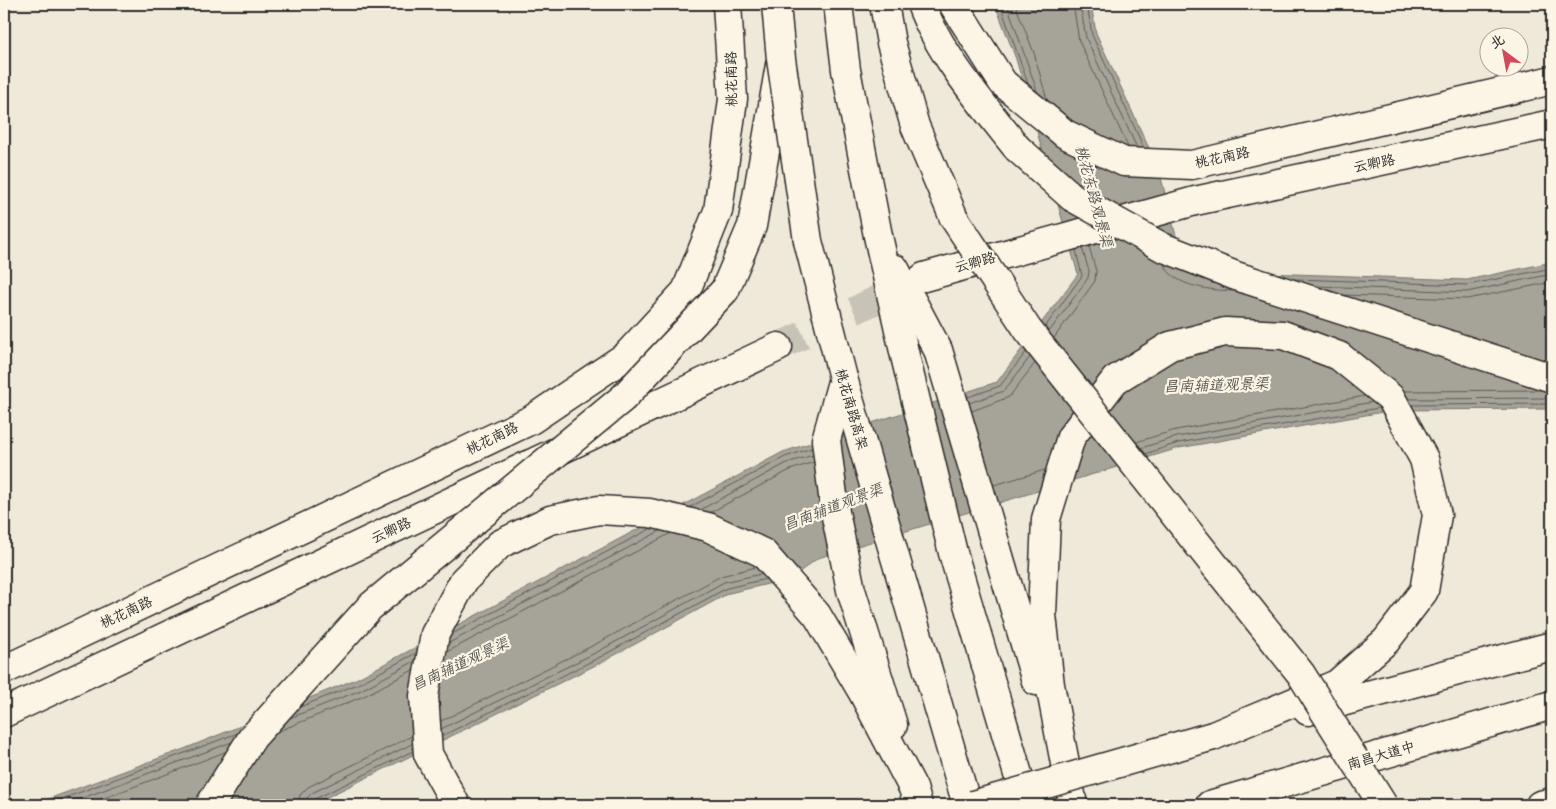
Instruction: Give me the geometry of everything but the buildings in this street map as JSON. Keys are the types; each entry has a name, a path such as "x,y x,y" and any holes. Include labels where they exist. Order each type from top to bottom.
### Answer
{"main road":[{"name":"桃花南路","path":"4,670 531,420 626,356 686,291 718,211 733,99 727,4"},
{"name":"桃花南路高架","path":"776,4 781,59 808,240 843,378 967,805"},
{"path":"838,4 846,70 878,236 905,356 953,553 1027,805"},
{"path":"884,4 891,43 915,126 954,218 1028,330 1301,674 1383,805"},
{"path":"921,4 927,22 973,91 1018,148 1072,197 1162,247 1236,276 1552,378"},
{"name":"桃花南路","path":"953,4 1003,84 1065,134 1124,162 1192,165 1552,80"},
{"path":"210,805 252,738 370,607 623,398 725,290 752,226 781,59"},
{"name":"云卿路","path":"924,277 1195,201 1552,124"},
{"path":"878,236 938,350 995,537 1072,805"},
{"path":"1072,805 1050,685 1042,615 1046,518 1071,437 1115,380 1170,346 1224,332 1282,335 1339,356 1391,398 1420,450 1424,459 1436,515 1424,591 1386,641 1336,684 1213,736"},
{"name":"云卿路","path":"4,713 778,347"},
{"path":"843,378 826,440 835,512 851,590 916,797"},
{"path":"456,805 428,754 424,696 435,634 464,580 500,544 550,520 599,510 650,512 708,527 763,553 817,615 863,693 916,797"},
{"path":"973,805 1213,736 1552,646"},
{"name":"南昌大道中","path":"1220,803 1552,705"},
{"path":"1540,805 1552,802"}],"water":[{"path":"995,4 1091,4 1096,33 1159,170 1182,259 1206,271 1467,280 1552,262 1552,409 1394,410 1179,448 818,558 790,579 729,593 604,661 311,805 32,805 184,749 356,679 783,452 997,382 1078,274 1016,59"}],"tunnel":[{"path":"778,347 912,283"}],"water label":[{"name":"桃花东路观景渠","path":"1094,196"},
{"name":"昌南辅道观景渠","path":"1216,385"},
{"name":"昌南辅道观景渠","path":"833,507"},
{"name":"昌南辅道观景渠","path":"460,664"}]}
